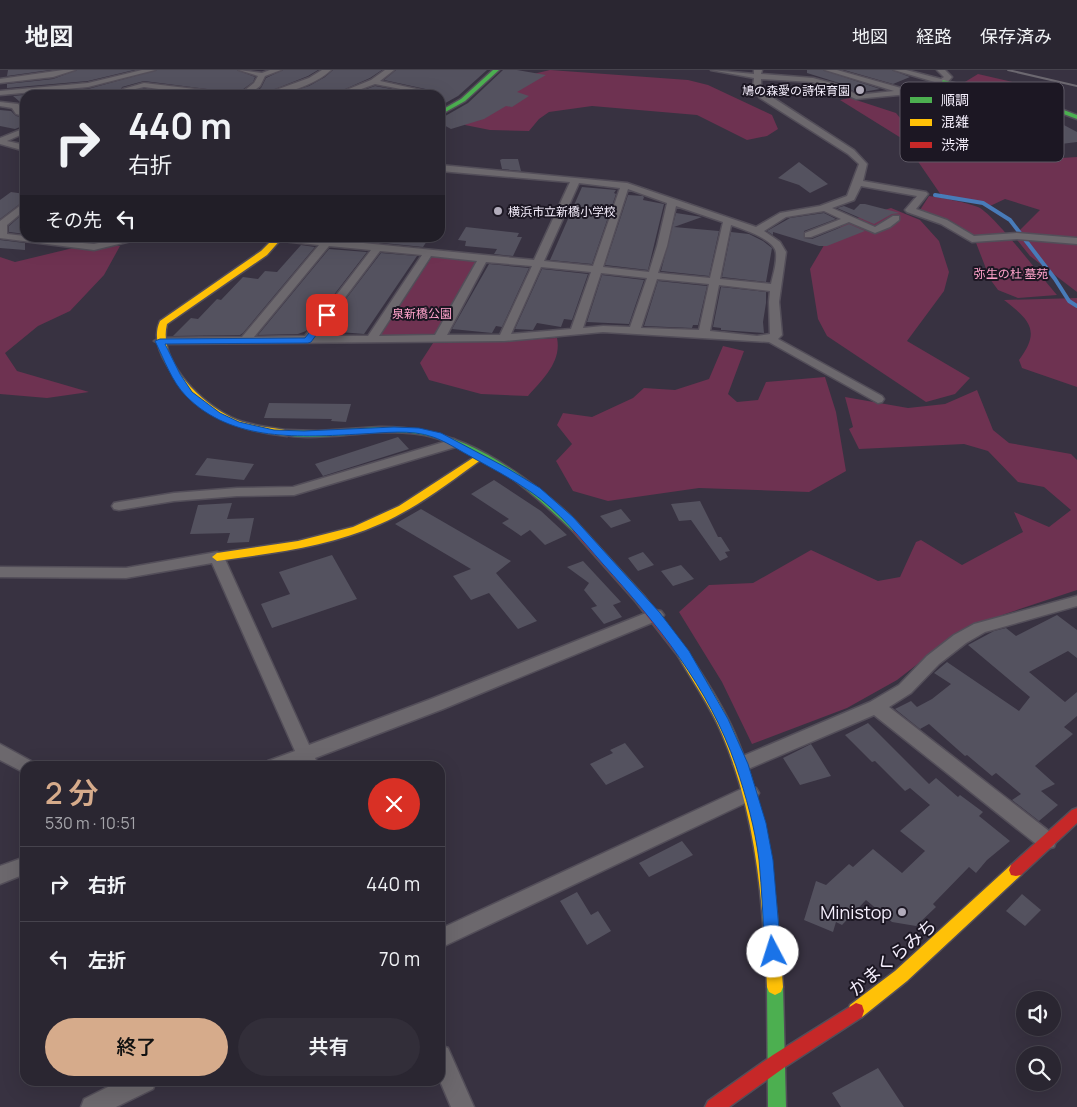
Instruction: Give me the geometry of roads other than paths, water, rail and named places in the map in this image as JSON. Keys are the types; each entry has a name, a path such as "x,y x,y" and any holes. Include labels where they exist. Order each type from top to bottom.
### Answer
{"street":[{"path":"0,81 53,76 71,70"},
{"path":"110,70 120,77"},
{"path":"33,90 88,85 151,70"},
{"path":"243,70 262,75 277,70"},
{"path":"281,90 312,80 327,70"},
{"path":"352,90 374,82 390,70"},
{"path":"445,109 463,100 496,70"},
{"path":"716,70 813,80 836,86 856,98 900,94"},
{"path":"829,70 900,91"},
{"path":"898,70 943,82 948,77 941,70"},
{"path":"912,74 920,70"},
{"path":"757,73 757,90 763,96 851,152 862,164 858,183 851,198 824,208 783,215 757,231"},
{"path":"250,90 257,84 262,75"},
{"path":"374,82 416,90"},
{"path":"127,88 144,85 183,90"},
{"path":"0,93 20,91"},
{"path":"0,104 15,106 20,112"},
{"path":"1064,112 1077,117"},
{"path":"0,142 20,132"},
{"path":"0,142 20,147"},
{"path":"445,168 625,186 757,231 777,244 781,252 774,302 776,335 771,339"},
{"path":"504,338 576,180"},
{"path":"824,208 875,230 887,225 903,213 923,194 858,183"},
{"path":"576,331 625,186"},
{"path":"636,330 672,201"},
{"path":"20,213 3,220 2,224 2,236 20,238"},
{"path":"903,213 944,222 972,239 1018,236 1077,241"},
{"path":"808,235 848,218"},
{"path":"704,334 726,225 729,221"},
{"path":"52,242 94,247 115,242"},
{"path":"274,242 264,254 163,323 159,331 160,341 176,374 189,394 216,415 236,424 264,431 304,434 394,429 438,435 454,443 536,490 569,519 656,616 685,654 722,719 742,764 750,792 766,860 775,971 779,1061 777,1107"},
{"path":"245,340 326,242"},
{"path":"342,242 776,288"},
{"path":"308,340 378,247"},
{"path":"372,340 429,252"},
{"path":"439,339 483,258"},
{"path":"160,341 504,338 576,331 636,330 771,339 878,399"},
{"path":"119,506 174,497 238,492 294,491 454,443"},
{"path":"0,572 126,573 307,543 343,535 377,522 403,508 479,456"},
{"path":"217,557 308,760 437,704 656,616"},
{"path":"742,764 876,707 905,689 933,660 960,639 980,628 1077,601"},
{"path":"876,707 1047,840"},
{"path":"0,751 20,763"},
{"path":"445,936 750,792"},
{"name":"かまくらみち","path":"714,1107 779,1061 860,1008 901,976 1077,814"},
{"path":"0,875 20,867"},
{"path":"445,1067 463,1107"},
{"path":"92,1107 135,1086"}],"waterway":[{"path":"935,195 983,203 1010,220 1055,279 1069,301 1077,306"}],"railway":[{"path":"1008,70 1060,82"},
{"path":"1064,83 1077,86"}],"place":[{"name":"鳩の森愛の詩保育園","path":"860,90"},
{"name":"横浜市立新橋小学校","path":"498,211"},
{"name":"Ministop","path":"902,912"}],"park label":[{"name":"弥生の杜 墓苑","path":"1011,273"},
{"name":"泉新橋公園","path":"422,313"}]}
